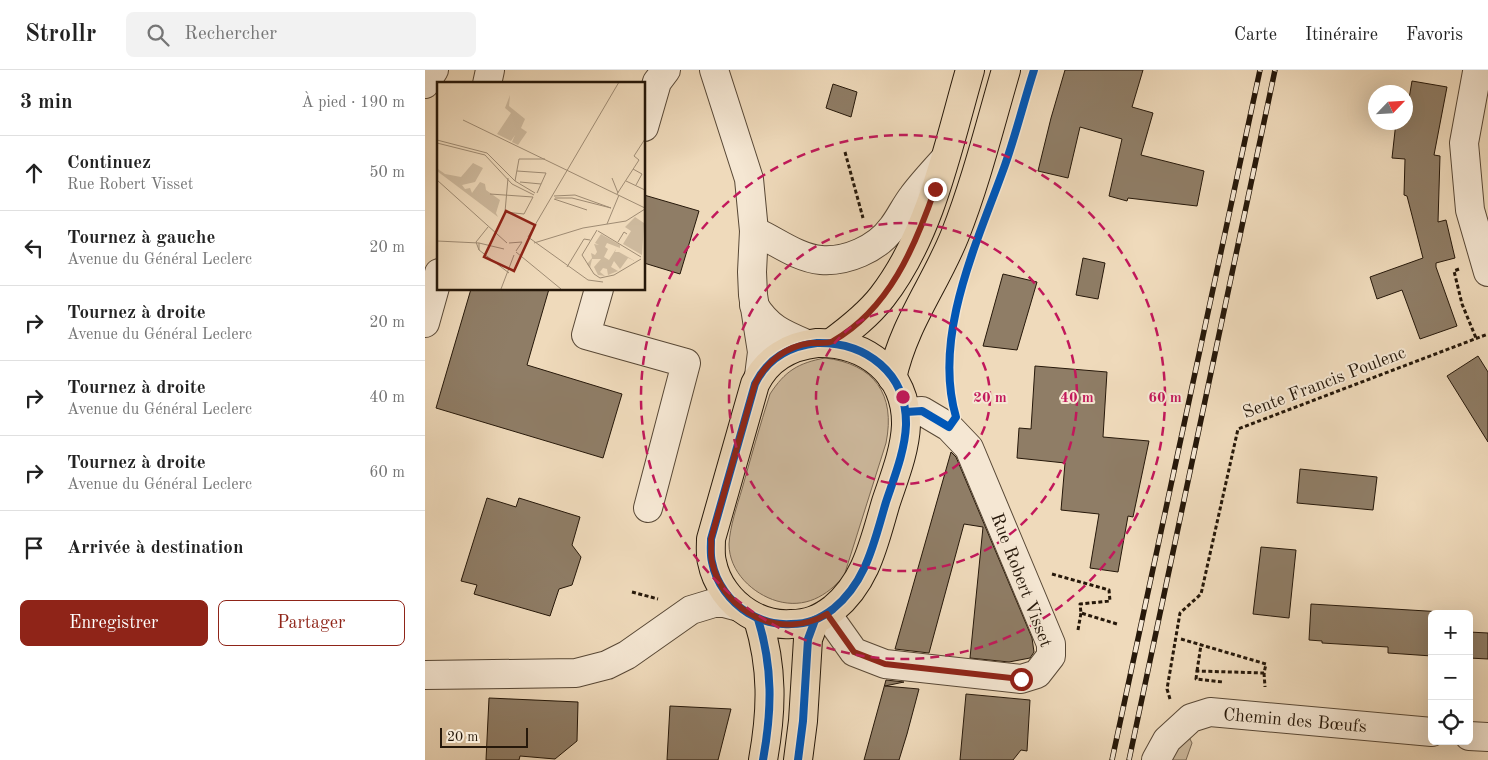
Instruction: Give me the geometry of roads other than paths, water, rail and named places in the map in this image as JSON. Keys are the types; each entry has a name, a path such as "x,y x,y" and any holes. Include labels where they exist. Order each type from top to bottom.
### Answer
{"main road":[{"path":"819,343 850,346 871,357 893,378 906,412 904,439 871,552 858,581 846,598 821,617 801,624 788,624 749,613 731,600 723,588 712,561 711,539 755,384 759,376 777,356 789,350 819,343 849,329 882,298 911,252 922,228 970,70"},
{"path":"893,378 897,356 906,333 947,254 963,213 1006,70"},
{"path":"749,613 765,641 770,673 769,714 763,760"},
{"path":"798,760 803,721 808,639 821,617"}],"street":[{"path":"425,84 434,70"},
{"path":"645,124 657,82 666,70"},
{"path":"715,70 749,178 754,231 752,272 754,305 762,352 759,376"},
{"path":"1479,70 1477,72 1464,143 1470,210 1486,266"},
{"path":"754,231 800,254 820,260 837,259 856,254 881,240 892,229 913,196 943,161"},
{"path":"425,323 437,280"},
{"path":"599,290 586,335 686,363 648,508"},
{"path":"754,305 761,317 775,329 819,343"},
{"name":"Rue Robert Visset","path":"821,617 854,652 885,664 1021,679 1037,674 1051,656 1051,644 969,448 949,427 922,411 906,412"},
{"path":"691,610 704,589 712,561"},
{"path":"425,675 576,673 607,665 627,655 691,610 714,603 724,603 749,613"},
{"name":"Chemin des Bœufs","path":"1162,750 1191,718 1210,712 1428,732"},
{"path":"1473,736 1488,737"}],"railway":[{"path":"1112,760 1260,70"},
{"path":"1129,760 1275,70"}]}
